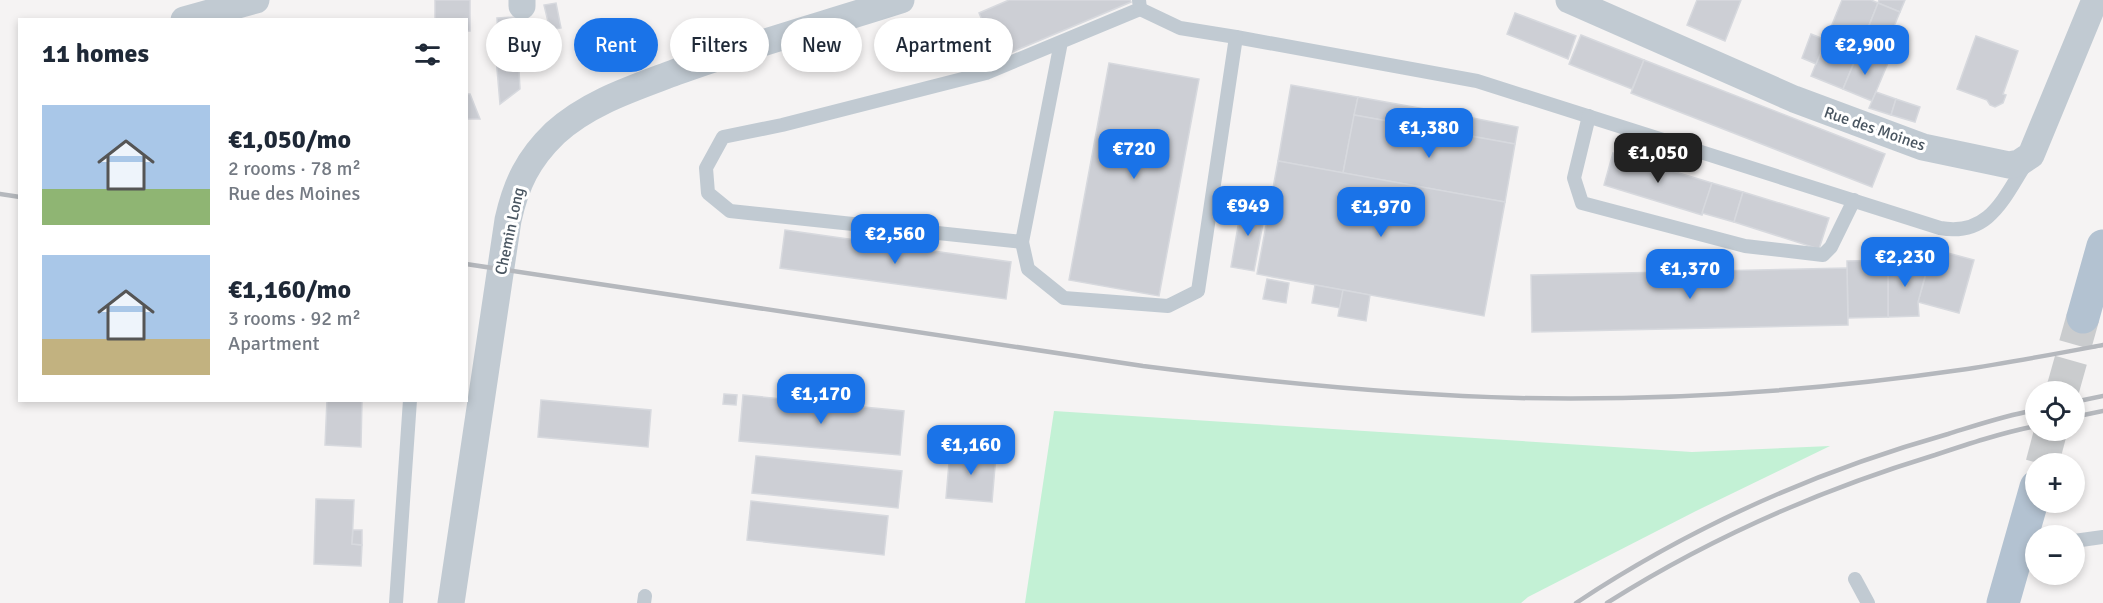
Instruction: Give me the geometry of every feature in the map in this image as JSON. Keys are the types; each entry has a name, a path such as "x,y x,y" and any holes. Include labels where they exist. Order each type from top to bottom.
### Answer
{"main road":[{"path":"2084,316 2103,246"},
{"path":"2003,603 2025,552"}],"street":[{"path":"191,18 256,0"},
{"name":"Chemin Long","path":"451,603 508,220 524,171 542,146 576,117 617,94 711,60 902,0"},
{"name":"Rue des Moines","path":"1569,0 1794,99 1923,147 2009,165 2019,163 2031,155"},
{"path":"2031,155 2095,0"}],"lane":[{"path":"1022,242 730,211 708,193 706,168 723,137 782,125 986,73 1061,42 1140,5 1180,28 1477,81 1940,228 1954,230 1981,223 1996,210 2031,155"},
{"path":"1061,42 1022,242 1028,269 1064,298 1168,306 1198,291 1236,37"},
{"path":"1589,116 1574,178 1582,203 1745,246 1822,255 1831,247 1854,200"},
{"path":"396,603 410,402"},
{"path":"2085,539 2103,537"},
{"path":"1855,579 1868,603"}],"green space":[{"path":"1054,411 1692,452 1830,446 1696,511 1528,597 1521,603 1025,603"}],"building":[{"path":"435,0 470,0 470,31 468,31 468,18 435,18"},
{"path":"1009,0 1130,0 1131,2 1013,52 1013,18 981,18 979,13"},
{"path":"1697,0 1741,0 1725,41 1687,25"},
{"path":"1842,0 1871,0 1878,3 1843,89 1811,76"},
{"path":"1879,0 1905,0 1900,12 1878,3"},
{"path":"556,3 559,18 547,18 544,5"},
{"path":"1878,3 1900,12 1882,55 1861,46"},
{"path":"1515,13 1576,36 1568,59 1507,34"},
{"path":"1811,34 1826,40 1816,64 1802,58"},
{"path":"1581,35 1644,60 1632,89 1569,64"},
{"path":"1976,36 2018,51 2003,94 2006,95 2003,103 1995,107 1987,100 1957,89"},
{"path":"1861,46 1882,55 1880,60 1859,51"},
{"path":"1859,51 1888,63 1872,101 1843,89"},
{"path":"1644,60 1885,154 1872,187 1631,93"},
{"path":"1109,63 1199,79 1159,296 1069,280"},
{"path":"497,72 519,72 520,89 500,104"},
{"path":"1291,85 1358,97 1343,173 1278,161"},
{"path":"1876,92 1896,99 1891,115 1869,108"},
{"path":"468,94 470,94 480,119 468,119"},
{"path":"1358,97 1453,114 1449,132 1354,115"},
{"path":"1896,99 1920,107 1915,122 1891,115"},
{"path":"1453,114 1518,127 1515,144 1449,132"},
{"path":"1354,115 1515,144 1505,202 1343,173"},
{"path":"1613,153 1712,183 1702,215 1604,185"},
{"path":"1278,161 1505,202 1484,316 1257,274"},
{"path":"1712,183 1743,192 1734,222 1702,213"},
{"path":"1743,192 1829,218 1819,249 1734,222"},
{"path":"1242,203 1266,207 1254,271 1231,267"},
{"path":"785,230 1011,262 1006,299 780,268"},
{"path":"1914,249 1919,259 1907,260 1906,263 1888,264 1888,260"},
{"path":"1933,249 1974,260 1959,313 1918,302"},
{"path":"1915,259 1916,266 1928,265 1918,302 1919,316 1888,317 1888,264 1906,263 1907,260"},
{"path":"1888,260 1888,317 1848,318 1847,261"},
{"path":"1847,268 1848,325 1532,332 1531,275"},
{"path":"1267,279 1289,283 1286,303 1263,299"},
{"path":"1315,285 1343,290 1340,308 1312,303"},
{"path":"1343,290 1370,295 1366,321 1338,316"},
{"path":"724,394 737,395 736,405 723,404"},
{"path":"743,395 904,411 900,455 739,441"},
{"path":"541,400 651,410 648,447 538,437"},
{"path":"327,402 362,402 361,447 325,445"},
{"path":"950,451 996,455 992,502 946,498"},
{"path":"756,456 902,471 898,508 752,493"},
{"path":"316,499 354,500 352,544 362,545 361,566 314,564"},
{"path":"751,501 888,516 884,555 747,540"},
{"path":"353,530 362,530 362,545 352,544"}],"tunnel":[{"path":"2065,381 2083,317"},
{"path":"2045,453 2048,441"}],"railway":[{"path":"0,194 18,197"},
{"path":"468,264 1143,366 1331,387 1425,394 1574,399 1740,393 1850,384 1960,370 2103,345"},
{"path":"2085,400 2103,396"},
{"path":"2085,415 2103,411"},
{"path":"1576,603 1663,550 1755,504 1850,465 1992,420 2025,412"},
{"path":"1607,603 1725,537 1807,500 1892,469 2025,429"}]}
